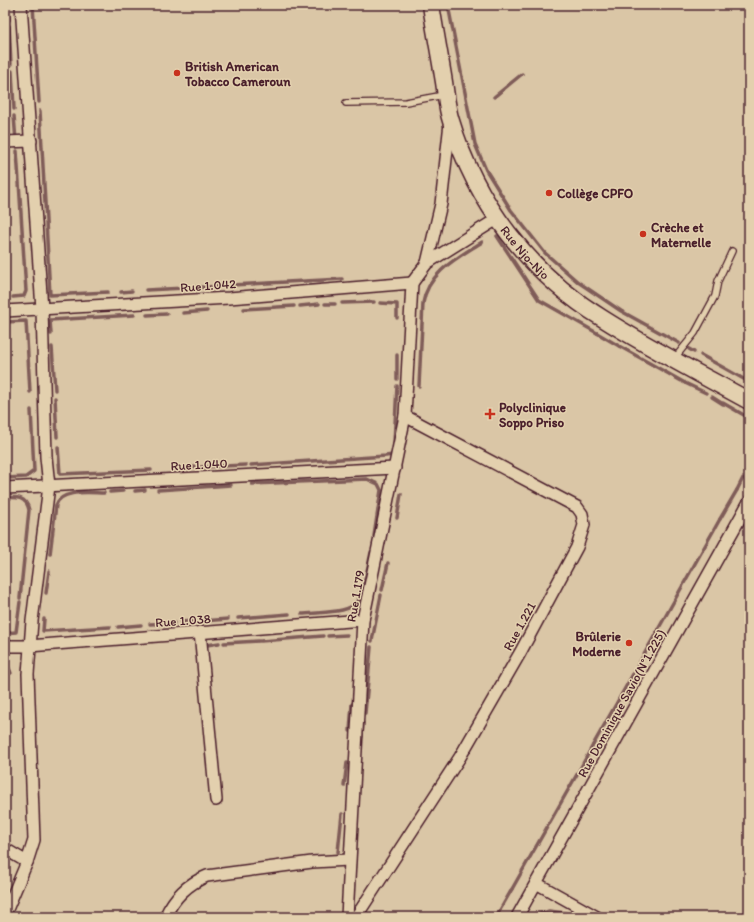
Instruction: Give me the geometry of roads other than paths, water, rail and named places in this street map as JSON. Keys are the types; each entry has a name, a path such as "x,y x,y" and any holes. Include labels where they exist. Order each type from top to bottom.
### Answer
{"main road":[{"name":"Rue Njo-Njo","path":"431,5 450,120 467,166 497,219 517,245 539,269 564,291 601,318 749,401"}],"street":[{"path":"5,914 27,862 34,840 28,674 29,646 49,486 46,457 42,309 21,5"},
{"path":"427,263 441,204 450,120"},
{"path":"5,142 31,141"},
{"path":"412,283 427,263 497,219"},
{"name":"Rue 1.042","path":"5,311 229,298 412,283"},
{"name":"Rue 1.179","path":"347,917 349,860 364,620 405,416 412,283"},
{"name":"Rue 1.221","path":"356,917 460,757 577,547 584,525 582,514 577,507 405,416"},
{"name":"Rue 1.040","path":"5,488 395,468"},
{"name":"Rue Dominique Savio(N°1.225)","path":"516,917 749,502"},
{"name":"Rue 1.038","path":"5,646 29,646 364,620"},
{"path":"200,632 216,800"},
{"path":"5,849 27,862"},
{"path":"165,917 181,891 207,876 312,862 349,860"},
{"path":"536,883 597,917"}],"lane":[{"path":"346,103 406,102 446,95"},
{"path":"674,359 695,333 715,296 718,281 732,251"}],"waterway":[{"path":"8,5 9,20"},
{"path":"33,5 39,102"},
{"path":"448,5 475,144 486,170 511,210 545,253 578,282 621,311 679,343"},
{"path":"9,26 11,64"},
{"path":"12,71 14,109"},
{"path":"494,97 522,74"},
{"path":"40,111 50,295 108,292"},
{"path":"14,116 16,141"},
{"path":"13,297 24,296 26,291 17,151"},
{"path":"497,236 539,300 597,333"},
{"path":"419,386 423,303 426,292 431,282 446,266 482,242"},
{"path":"231,285 342,279"},
{"path":"146,290 224,286"},
{"path":"121,292 132,291"},
{"path":"342,303 374,302"},
{"path":"380,303 397,304 397,318"},
{"path":"300,306 319,304"},
{"path":"325,304 335,304"},
{"path":"244,309 294,306"},
{"path":"183,313 207,311"},
{"path":"147,315 167,314"},
{"path":"51,334 50,320 134,315"},
{"path":"5,322 26,321 30,392"},
{"path":"597,333 619,346"},
{"path":"619,346 685,383"},
{"path":"52,347 55,390"},
{"path":"689,349 694,352"},
{"path":"397,355 397,379"},
{"path":"701,355 749,382"},
{"path":"685,383 706,393"},
{"path":"394,443 397,386"},
{"path":"712,397 723,404"},
{"path":"55,398 57,437"},
{"path":"723,403 749,418"},
{"path":"5,478 26,477 34,471 31,410"},
{"path":"58,447 60,474 151,470"},
{"path":"251,465 386,456 392,455 393,452"},
{"path":"201,467 246,465"},
{"path":"173,469 196,467"},
{"path":"737,490 743,478"},
{"path":"252,484 367,479 378,484 381,490 374,536"},
{"path":"158,490 231,485"},
{"path":"135,491 145,490"},
{"path":"720,519 737,490"},
{"path":"110,492 123,491"},
{"path":"50,554 56,505 59,500 70,494 104,493"},
{"path":"397,518 401,494"},
{"path":"5,498 20,498 26,502 29,510 20,598"},
{"path":"637,667 720,519"},
{"path":"302,614 337,611 355,604 360,597 371,552"},
{"path":"382,590 388,563"},
{"path":"46,593 49,571"},
{"path":"372,641 381,595"},
{"path":"5,633 16,632 20,602"},
{"path":"238,618 289,614"},
{"path":"44,619 43,631 110,627"},
{"path":"203,621 228,619"},
{"path":"181,622 195,621"},
{"path":"150,624 174,623"},
{"path":"118,627 141,625"},
{"path":"328,636 347,635"},
{"path":"261,641 323,636"},
{"path":"224,643 259,641"},
{"path":"207,645 219,643"},
{"path":"365,713 371,647"},
{"path":"6,662 11,673"},
{"path":"593,745 633,674"},
{"path":"350,731 352,704"},
{"path":"362,737 363,723"},
{"path":"580,769 593,745"},
{"path":"344,786 347,763"},
{"path":"512,889 580,769"},
{"path":"338,852 342,814"},
{"path":"5,864 5,872"},
{"path":"496,917 512,889"},
{"path":"531,917 549,911 565,913"}],"place":[{"name":"British American Tobacco Cameroun","path":"177,73"},
{"name":"Collège CPFO","path":"549,193"},
{"name":"Crèche et Maternelle","path":"643,234"},
{"name":"Polyclinique Soppo Priso","path":"490,414"},
{"name":"Brûlerie Moderne","path":"629,643"}]}
